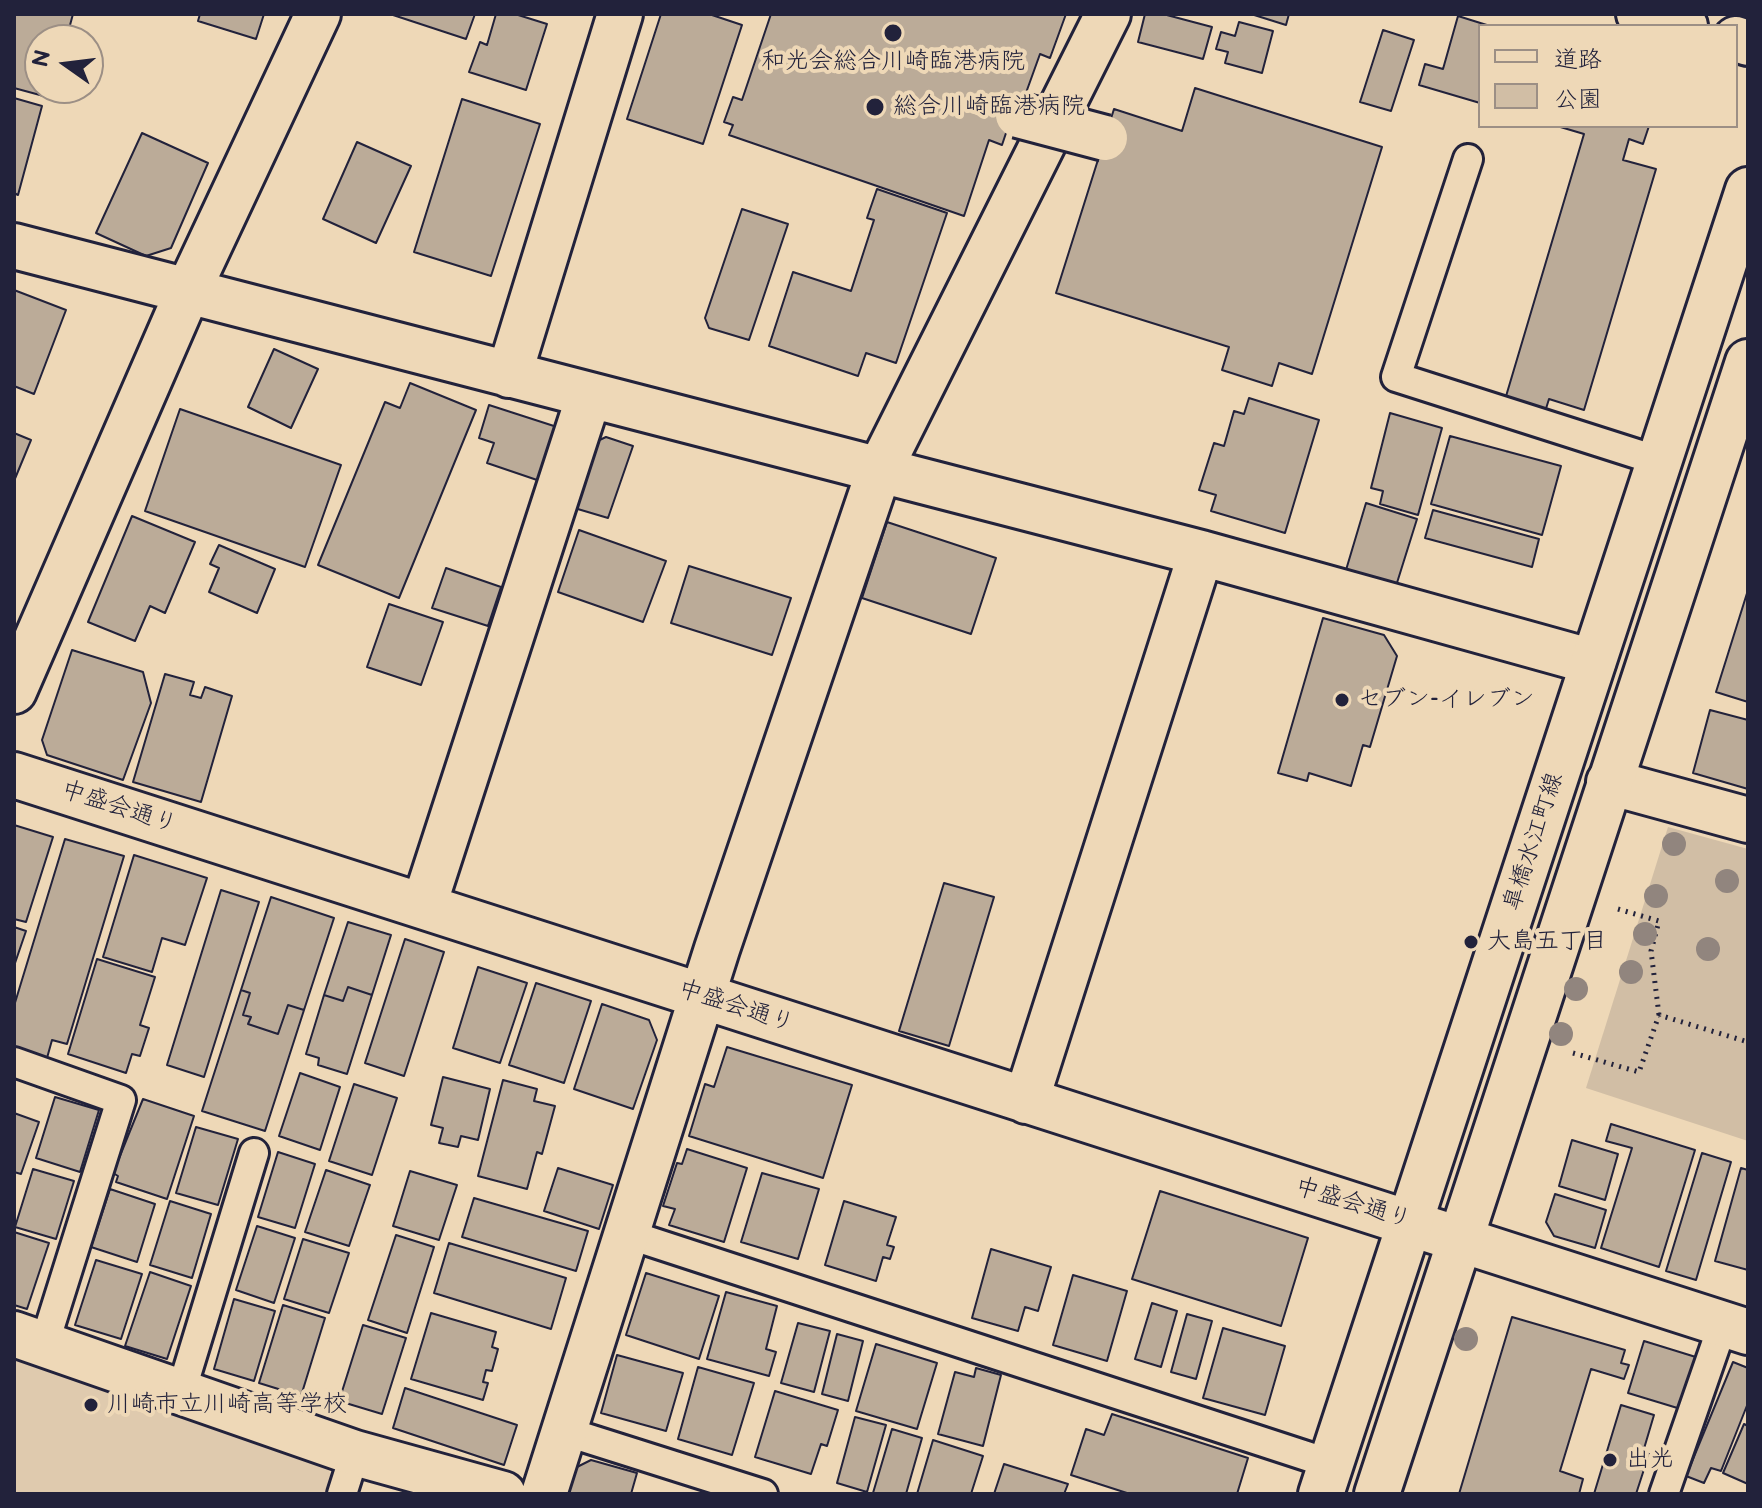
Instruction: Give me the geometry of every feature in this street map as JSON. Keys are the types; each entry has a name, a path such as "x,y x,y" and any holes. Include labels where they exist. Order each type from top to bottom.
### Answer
{"street":[{"path":"14,691 188,291 318,14"},
{"path":"509,375 620,14"},
{"path":"544,1494 701,997 879,471 1108,14"},
{"path":"1639,14 1677,24"},
{"path":"1018,115 1105,138"},
{"name":"皐橋水江町線","path":"1326,1479 1748,190"},
{"path":"14,246 1201,553 1593,662"},
{"path":"1377,1494 1609,782 1740,412 1748,362"},
{"path":"424,905 589,396"},
{"path":"1026,1101 1201,553"},
{"name":"中盛会通り","path":"14,775 1735,1328"},
{"path":"1609,782 1748,820"},
{"path":"29,1339 355,1453 503,1494"}],"lane":[{"path":"1468,159 1396,377 1659,461"},
{"path":"14,1062 121,1100 29,1339"},
{"path":"181,1392 254,1153"},
{"path":"627,1234 1326,1479"},
{"path":"1664,1494 1735,1328"},
{"path":"564,1431 763,1494"},
{"path":"342,1494 355,1453"}],"path":[{"path":"1568,1051 1639,1072 1659,1015 1651,951 1659,921 1616,908"},
{"path":"1659,1015 1748,1042"}],"shaded area":[{"name":"川崎市立川崎高等学校","path":"14,1355 322,1454 332,1478 327,1494 14,1494"}],"green space":[{"path":"1668,827 1748,849 1748,1141 1586,1088"}],"building":[{"path":"14,14 73,14 70,24 24,24 24,91 14,88"},
{"path":"200,14 264,14 256,39 198,21"},
{"path":"390,14 475,14 466,39"},
{"path":"496,14 515,14 547,24 526,90 469,72 480,42 487,45"},
{"path":"661,14 709,14 742,25 703,144 627,119"},
{"name":"総合川崎臨港病院","path":"771,14 1066,14 1050,58 1040,54 1018,115 1009,124 1002,145 989,140 964,216 729,135 733,125 724,122 733,97 742,100"},
{"path":"1145,14 1163,14 1212,27 1203,59 1138,42"},
{"path":"1251,14 1289,14 1286,25"},
{"path":"1458,16 1484,24 1478,24 1478,102 1419,85 1425,64 1443,69"},
{"path":"1239,22 1273,31 1262,73 1225,63 1228,52 1216,49 1221,32 1235,36"},
{"path":"1383,30 1414,40 1391,111 1360,102"},
{"path":"1195,88 1382,147 1312,374 1279,363 1272,386 1222,370 1229,347 1056,293 1114,109 1182,131"},
{"path":"14,98 24,101 24,104 42,106 18,195 14,193"},
{"path":"462,99 540,124 491,276 414,252"},
{"path":"1564,128 1648,128 1643,144 1629,139 1623,160 1656,169 1584,410 1549,399 1544,415 1504,403 1584,134"},
{"path":"142,133 208,163 171,248 146,256 96,233"},
{"path":"357,142 411,166 376,243 323,219"},
{"path":"877,189 947,213 896,363 866,353 858,376 769,346 793,272 851,291 874,220 867,218"},
{"path":"742,209 788,224 749,340 709,328 705,318"},
{"path":"14,290 66,310 34,394 14,386"},
{"path":"274,349 318,369 291,428 248,407"},
{"path":"410,383 476,410 399,598 318,565 385,402 400,408"},
{"path":"1249,398 1319,420 1285,533 1211,511 1216,495 1199,490 1214,443 1224,446 1234,411 1244,414"},
{"path":"489,405 557,427 540,481 487,463 494,443 479,438"},
{"path":"180,409 341,465 305,567 145,511"},
{"path":"1390,413 1442,428 1418,515 1380,504 1383,491 1371,488"},
{"path":"14,433 31,440 14,481"},
{"path":"1450,436 1561,466 1542,535 1431,504"},
{"path":"606,437 633,446 608,518 571,507 589,445"},
{"path":"1366,503 1417,519 1396,586 1346,570"},
{"path":"1433,510 1539,539 1532,567 1425,538"},
{"path":"132,516 195,542 165,613 150,606 135,641 88,622"},
{"path":"887,522 996,558 971,634 862,598"},
{"path":"579,530 666,561 643,622 558,592"},
{"path":"219,545 275,569 257,613 209,592 219,568 210,564"},
{"path":"689,566 791,598 772,655 671,623"},
{"path":"446,568 501,587 488,626 432,608"},
{"path":"1748,590 1748,702 1716,692"},
{"path":"389,604 443,622 421,685 367,667"},
{"name":"セブン-イレブン","path":"1323,618 1384,635 1397,656 1370,747 1363,745 1351,786 1309,773 1307,781 1278,773"},
{"path":"72,650 143,672 151,703 123,780 47,755 42,740"},
{"path":"165,674 194,682 190,695 201,698 205,687 232,696 201,802 133,782"},
{"path":"1710,710 1748,720 1748,789 1693,773"},
{"path":"14,825 53,837 26,922 14,919"},
{"path":"65,839 124,856 67,1044 52,1040 47,1058 14,1048 14,1006"},
{"path":"134,855 207,878 185,945 162,938 152,972 103,957"},
{"path":"944,883 994,897 949,1046 899,1031"},
{"path":"221,890 259,902 204,1077 167,1065"},
{"path":"271,897 334,918 304,1010 288,1005 278,1034 248,1024 251,1017 243,1015 250,993 241,990"},
{"path":"348,922 391,935 372,995 348,987 343,1001 324,995"},
{"path":"14,927 26,931 14,966"},
{"path":"405,939 444,952 404,1076 365,1063"},
{"path":"97,959 155,977 140,1025 149,1028 140,1056 132,1054 126,1073 68,1054"},
{"path":"478,967 527,983 500,1063 453,1048"},
{"path":"536,983 591,1001 564,1083 509,1065"},
{"path":"348,987 372,995 347,1074 318,1065 319,1058 306,1054 324,995 343,1001"},
{"path":"241,990 250,993 243,1015 251,1017 248,1024 278,1034 288,1005 304,1010 265,1131 202,1111"},
{"path":"602,1004 649,1020 657,1040 633,1109 574,1089"},
{"path":"727,1047 852,1085 823,1178 689,1136 705,1084 714,1087"},
{"path":"300,1073 340,1087 320,1150 279,1136"},
{"path":"443,1077 490,1089 478,1140 461,1136 458,1147 439,1143 443,1128 431,1125"},
{"path":"503,1080 537,1089 534,1101 555,1106 542,1154 537,1152 527,1189 478,1176"},
{"path":"354,1084 397,1098 372,1175 329,1161"},
{"path":"55,1097 99,1110 80,1172 36,1158"},
{"path":"143,1099 194,1116 167,1199 116,1182 118,1176 113,1173"},
{"path":"14,1113 39,1122 21,1174 14,1172"},
{"path":"1611,1124 1695,1150 1659,1267 1601,1248 1632,1148 1606,1141"},
{"path":"196,1127 238,1139 218,1205 176,1193"},
{"path":"1572,1140 1618,1154 1605,1200 1559,1186"},
{"path":"687,1149 747,1168 724,1242 669,1225 675,1209 663,1206 677,1163 682,1164"},
{"path":"278,1152 315,1164 295,1228 258,1217"},
{"path":"1702,1153 1731,1162 1696,1280 1666,1271"},
{"path":"558,1168 613,1185 599,1229 544,1211"},
{"path":"1741,1168 1748,1170 1748,1270 1715,1261"},
{"path":"33,1169 74,1181 56,1239 15,1227"},
{"path":"326,1170 370,1185 349,1246 305,1232"},
{"path":"410,1171 457,1185 439,1240 393,1226"},
{"path":"762,1173 819,1189 798,1259 741,1242"},
{"path":"110,1189 155,1204 137,1262 91,1247"},
{"path":"1160,1191 1308,1238 1281,1326 1132,1279"},
{"path":"1555,1194 1606,1210 1595,1248 1554,1236 1546,1222"},
{"path":"474,1198 588,1231 576,1271 462,1237"},
{"path":"170,1201 211,1214 192,1278 150,1265"},
{"path":"844,1201 896,1217 887,1245 894,1247 890,1259 883,1257 876,1281 825,1265"},
{"path":"257,1226 295,1238 274,1303 236,1290"},
{"path":"14,1232 49,1243 27,1309 14,1305"},
{"path":"396,1235 434,1247 407,1333 368,1320"},
{"path":"303,1239 349,1253 329,1313 284,1299"},
{"path":"449,1243 566,1278 551,1329 434,1293"},
{"path":"991,1249 1051,1267 1038,1311 1025,1307 1018,1331 972,1318"},
{"path":"96,1260 142,1274 121,1339 75,1325"},
{"path":"150,1272 191,1286 167,1359 125,1346"},
{"path":"646,1273 719,1296 699,1359 626,1335"},
{"path":"1073,1275 1127,1291 1107,1361 1053,1345"},
{"path":"726,1292 777,1306 766,1349 776,1352 769,1376 707,1359"},
{"path":"234,1299 275,1311 254,1381 214,1369"},
{"path":"1152,1303 1177,1311 1161,1367 1135,1359"},
{"path":"283,1305 325,1318 301,1396 259,1383"},
{"path":"431,1313 496,1332 492,1347 498,1349 492,1371 486,1370 483,1382 488,1383 483,1400 411,1379"},
{"path":"1187,1314 1212,1321 1196,1379 1171,1372"},
{"path":"1512,1317 1625,1350 1621,1363 1629,1365 1624,1379 1591,1369 1560,1471 1583,1479 1579,1494 1459,1494"},
{"path":"798,1323 830,1331 814,1392 781,1383"},
{"path":"363,1325 406,1338 382,1414 339,1401"},
{"path":"1223,1328 1285,1346 1265,1415 1203,1398"},
{"path":"837,1334 863,1341 848,1401 822,1394"},
{"path":"1644,1341 1699,1358 1684,1410 1628,1393"},
{"path":"876,1344 937,1363 917,1429 856,1411"},
{"path":"617,1355 683,1373 666,1431 601,1413"},
{"path":"1733,1362 1748,1368 1748,1403 1721,1471 1711,1468 1704,1483 1686,1476"},
{"path":"698,1367 754,1383 732,1455 678,1439"},
{"path":"976,1368 1001,1375 983,1446 938,1434 955,1372 974,1377"},
{"path":"405,1388 517,1425 504,1465 393,1428"},
{"path":"775,1391 838,1410 827,1446 821,1444 811,1474 755,1457"},
{"path":"1621,1405 1654,1415 1643,1452 1649,1454 1636,1494 1594,1494"},
{"path":"1112,1414 1248,1458 1237,1494 1130,1494 1071,1475 1086,1429 1104,1435"},
{"path":"855,1417 886,1425 867,1492 837,1483"},
{"path":"1744,1424 1748,1426 1748,1484 1723,1473"},
{"path":"892,1429 922,1438 906,1494 876,1494 873,1493"},
{"path":"933,1440 983,1456 971,1494 917,1494"},
{"path":"591,1460 637,1473 631,1494 567,1494 575,1468"},
{"path":"1004,1464 1068,1484 1064,1494 994,1494"}],"place":[{"name":"和光会総合川崎臨港病院","path":"893,33"},
{"name":"総合川崎臨港病院","path":"875,107"},
{"name":"セブン-イレブン","path":"1342,700"},
{"name":"大島五丁目","path":"1471,942"},
{"name":"川崎市立川崎高等学校","path":"91,1405"},
{"name":"出光","path":"1610,1460"}]}
